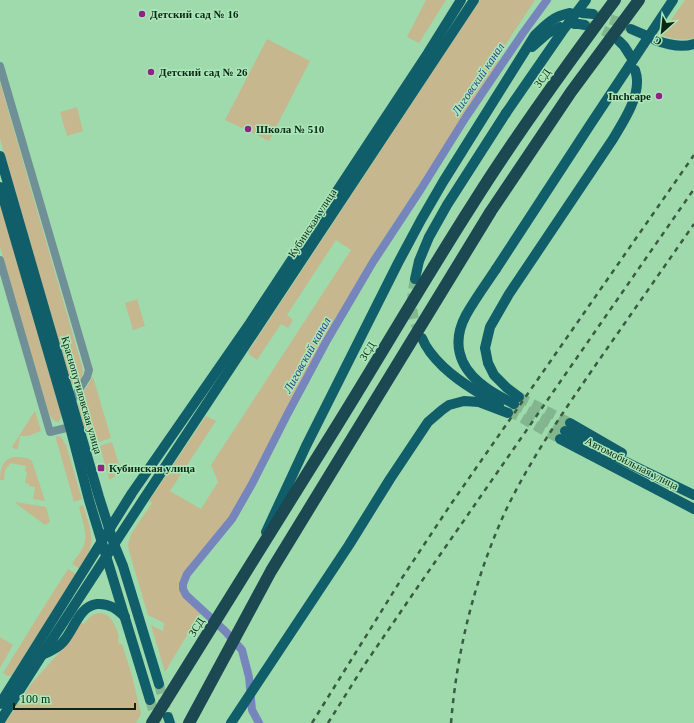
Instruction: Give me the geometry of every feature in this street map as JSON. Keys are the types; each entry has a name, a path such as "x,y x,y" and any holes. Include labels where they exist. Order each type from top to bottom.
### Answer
{"highway":[{"name":"ЗСД","path":"152,723 324,447 474,201 552,86 615,0"},
{"path":"189,723 271,571 491,211 571,92 639,0"}],"main road":[{"name":"Кубинская улица","path":"0,704 132,493 250,323 420,65 461,0"},
{"name":"Кубинская улица","path":"0,721 106,556 474,0"},
{"path":"415,279 419,261 429,237 447,205 506,113 586,0"},
{"path":"513,406 480,384 463,362 459,352 458,337 462,325 466,315 673,0"},
{"path":"256,556 306,446 398,263 443,182 535,35 553,19 570,13"},
{"path":"574,24 585,25"},
{"path":"523,55 548,33 560,27"},
{"path":"632,28 645,35"},
{"path":"655,40 676,46 689,46 694,44"},
{"path":"619,41 631,57"},
{"path":"513,406 507,388 494,375 488,363 486,348 490,327 509,294 622,124 631,106 635,93 637,80 635,70"},
{"name":"Краснопутиловская улица","path":"0,156 109,529 123,566 159,684"},
{"name":"Краснопутиловская улица","path":"0,187 70,426 106,556 150,700"},
{"path":"422,338 429,351 441,365 456,378 476,392 513,406"},
{"path":"230,723 345,551 428,422 449,405 464,401 513,406"},
{"name":"Автомобильная улица","path":"694,495 600,439 565,431 694,509"},
{"path":"42,655 55,649 62,643 81,614 93,605 106,604 112,606 124,617"}],"street":[{"path":"0,66 89,370 87,378 71,402"},
{"path":"0,260 50,432 70,426"}],"shaded area":[{"path":"426,0 446,0 419,43 407,37"},
{"path":"480,0 535,0 496,59 499,63 374,253 294,394 295,395 231,518 184,574 181,587 182,592 185,598 201,612 165,672 151,625 163,631 164,623 148,615 129,551 128,544 131,534 152,503 149,501 206,416 216,421 170,491 201,509 218,482 211,465 351,250 336,240 287,315 293,320 288,328 281,324 257,360 248,352"},
{"path":"685,0 694,0 694,38 678,39 661,35"},
{"path":"267,39 310,61 269,141 225,120"},
{"path":"0,82 82,366 82,377 75,385 70,382 0,139"},
{"path":"77,107 83,131 67,136 60,112"},
{"path":"0,203 61,414 59,422 53,420 48,411 0,247"},
{"path":"137,299 145,326 133,330 125,303"},
{"path":"92,377 111,438 99,442 97,438 94,439 92,429 85,431 78,405 81,395"},
{"path":"35,411 41,431 28,436 20,436 18,448 15,449 12,447"},
{"path":"57,436 61,437 66,445 82,499 74,502 56,439"},
{"path":"112,442 121,471 109,479 100,446"},
{"path":"13,457 26,458 32,461 45,501 33,499 35,487 29,486 29,484 25,483 27,472 25,471 26,466 10,463 5,470 4,480 0,480 2,466 6,460"},
{"path":"16,502 46,507 50,522 45,525"},
{"path":"83,505 90,527 91,543 88,554 79,568 72,564 82,550 85,541 85,529 79,506"},
{"path":"68,569 76,574 11,676 8,676 3,673"},
{"path":"100,613 108,616 113,622 119,637 119,644 122,644 132,676 141,714 136,723 5,723 32,683 66,645 81,622 84,624 90,617"},
{"path":"0,637 13,645 0,668"}],"waterway":[{"name":"Лиговский канал","path":"259,723 252,710 249,677 242,650 225,631 186,595 183,589 183,584 187,574 232,519 252,484 326,342 373,262 466,117 547,0"}],"tunnel":[{"path":"596,15 619,22 628,27"},
{"path":"589,26 605,31 619,41"},
{"path":"415,279 412,310 420,335"},
{"path":"519,397 570,423"},
{"path":"514,404 565,431"},
{"path":"509,411 560,439"},
{"path":"159,684 168,717"},
{"path":"150,700 157,723"}],"railway":[{"path":"312,723 402,578 451,504 694,155"},
{"path":"328,723 365,664 417,588 694,189"},
{"path":"451,723 458,668 469,614 485,561 506,510 537,453 560,417 694,224"}],"place":[{"name":"Детский сад № 16","path":"142,14"},
{"name":"Детский сад № 26","path":"151,72"},
{"name":"Inchcape","path":"659,96"},
{"name":"Школа № 510","path":"248,129"},
{"name":"Кубинская улица","path":"101,468"}]}
